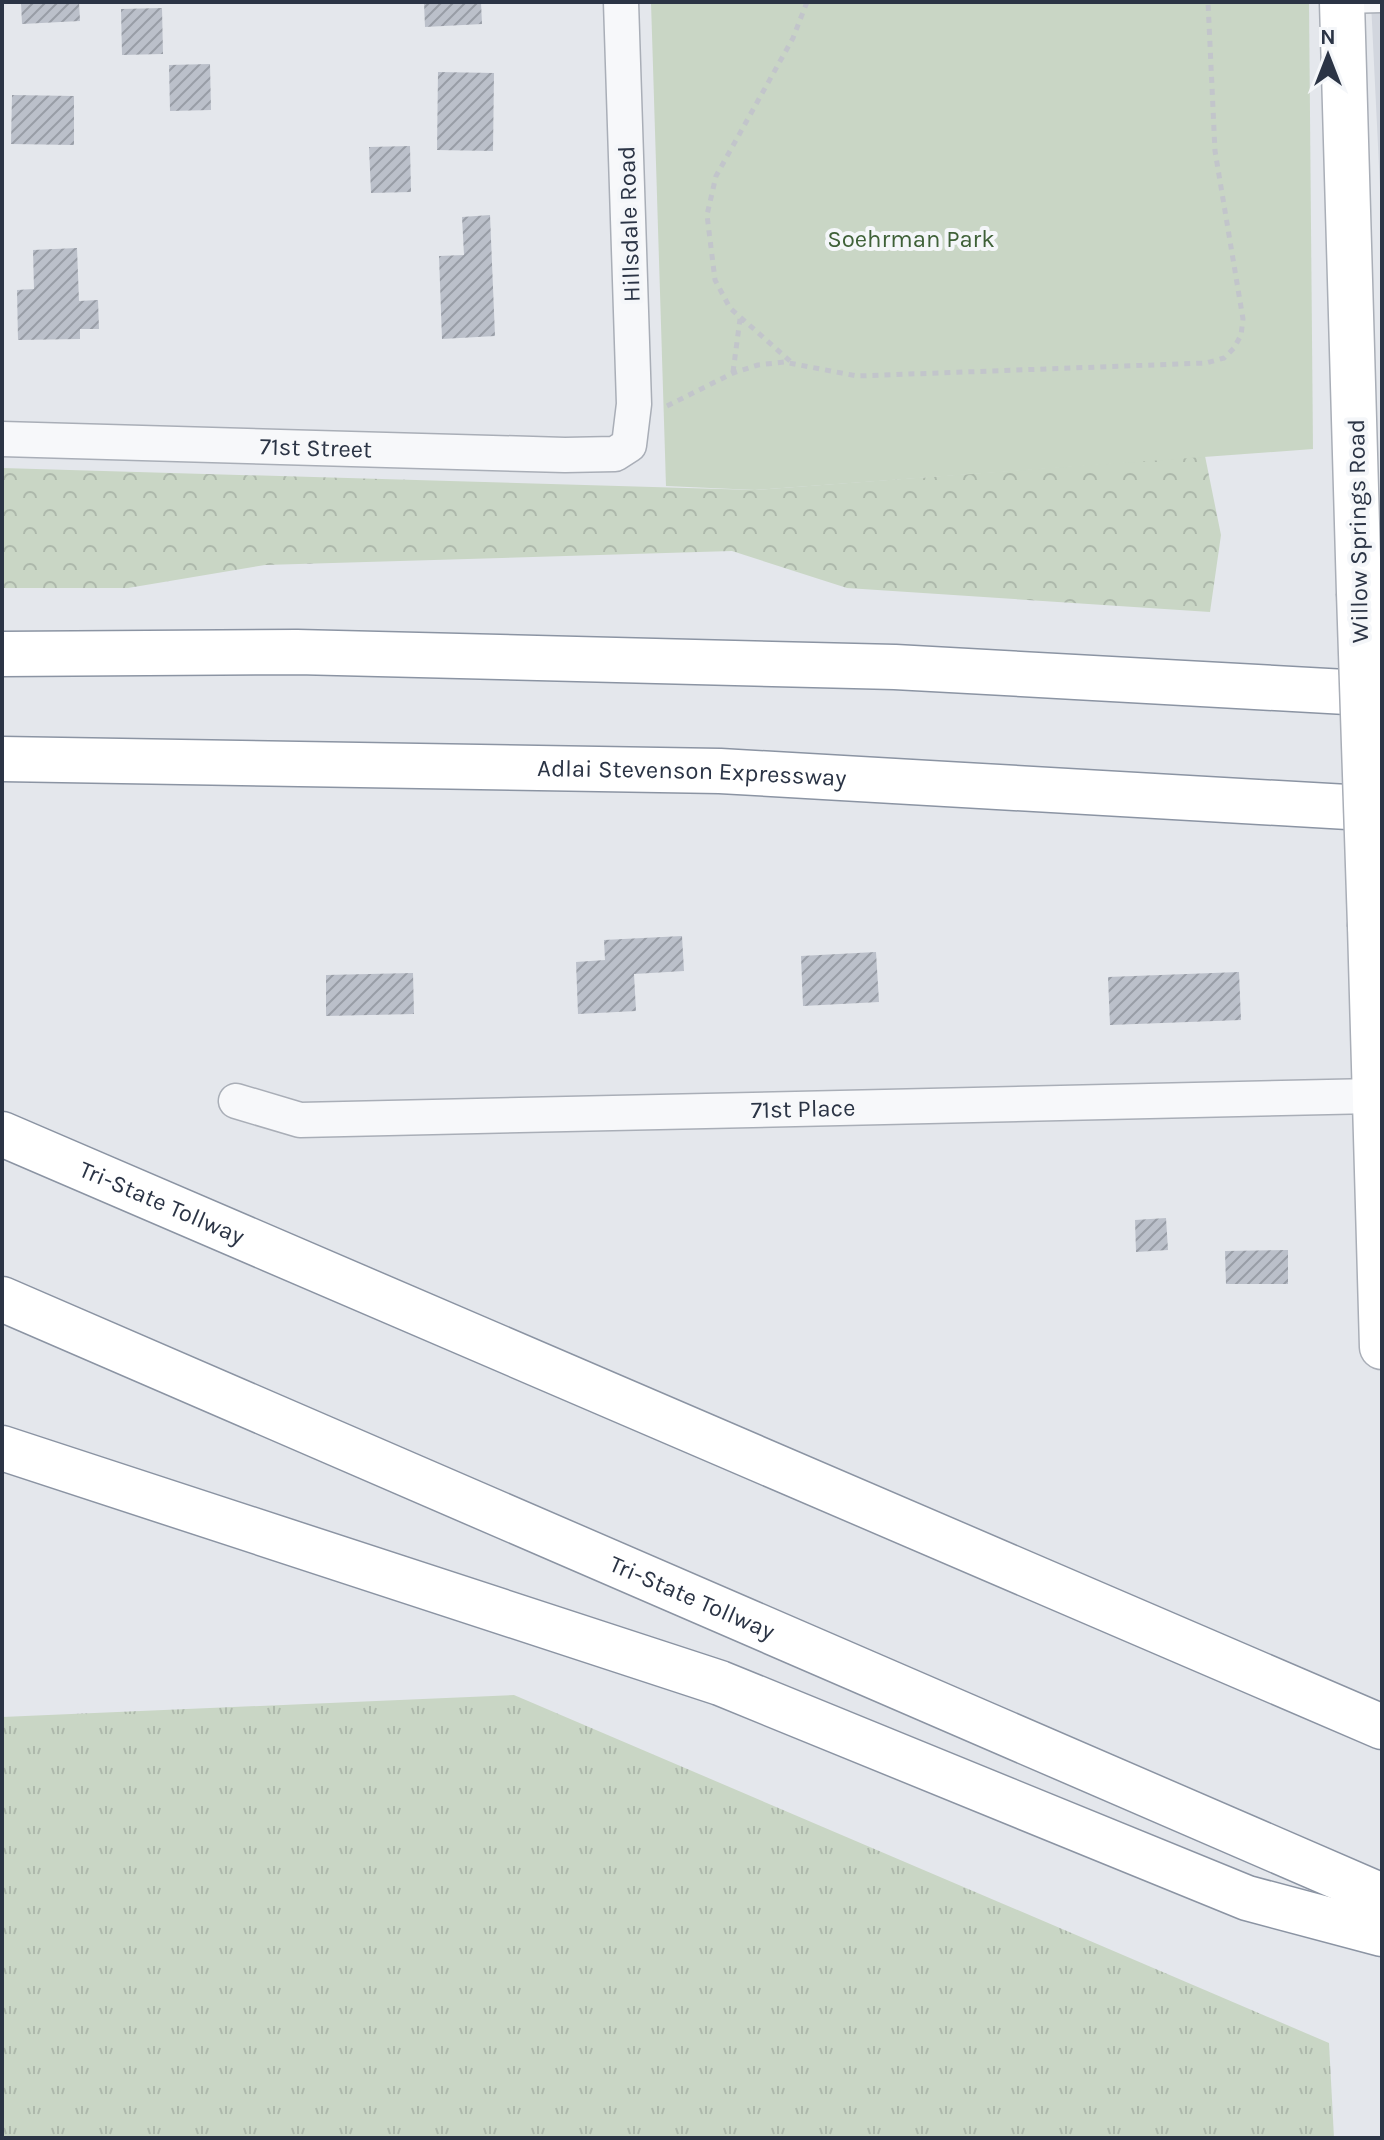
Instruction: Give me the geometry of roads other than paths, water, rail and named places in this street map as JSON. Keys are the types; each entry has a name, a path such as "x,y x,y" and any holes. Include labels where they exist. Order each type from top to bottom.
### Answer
{"main road":[{"name":"Willow Springs Road","path":"1356,3 1363,492 1359,593 1376,1069 1382,1347"},
{"path":"2,654 297,652 895,667 1382,694"},
{"name":"Adlai Stevenson Expressway","path":"2,759 720,771 1382,809"},
{"name":"Tri-State Tollway","path":"2,1134 1382,1727"},
{"name":"Tri-State Tollway","path":"2,1299 1382,1896"},
{"path":"2,1448 720,1683 1247,1898 1382,1934"}],"street":[{"name":"Hillsdale Road","path":"621,2 634,404 629,445"},
{"name":"71st Street","path":"2,439 565,455 615,454 629,445"},
{"name":"71st Place","path":"236,1101 300,1120 1376,1069"}],"park label":[{"name":"Soehrman Park","path":"911,239"}]}
